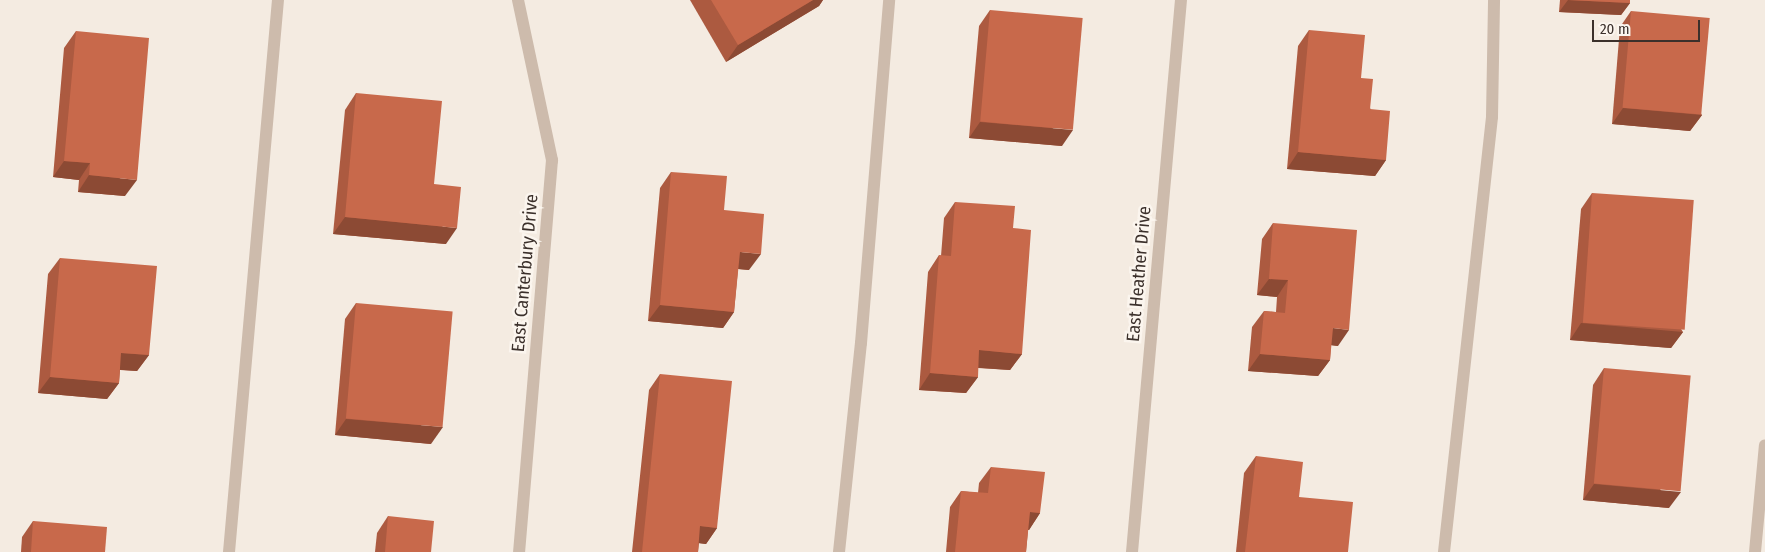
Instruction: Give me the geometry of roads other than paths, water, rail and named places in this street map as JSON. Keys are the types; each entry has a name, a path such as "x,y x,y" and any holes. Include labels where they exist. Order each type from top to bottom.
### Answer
{"street":[{"path":"229,552 278,0"},
{"name":"East Canterbury Drive","path":"518,0 552,160 519,552"},
{"path":"839,552 861,343 889,0"},
{"name":"East Heather Drive","path":"1132,552 1181,0"},
{"path":"1444,552 1492,118 1494,0"},
{"path":"1756,552 1765,445"}]}
